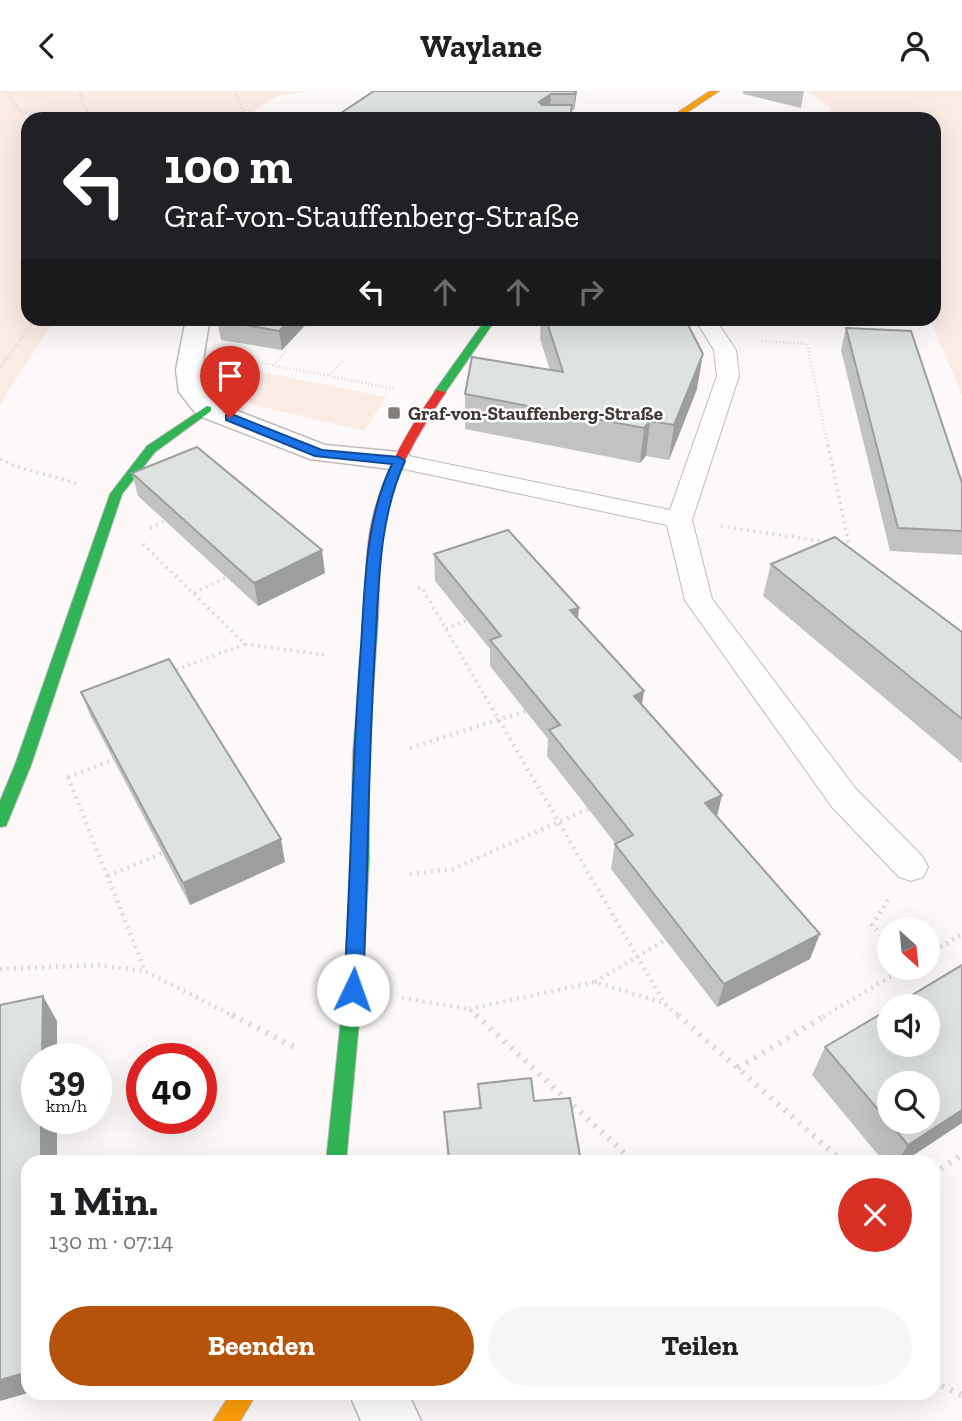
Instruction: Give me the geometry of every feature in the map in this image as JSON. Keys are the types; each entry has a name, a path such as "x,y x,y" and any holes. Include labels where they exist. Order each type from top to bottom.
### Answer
{"street":[{"path":"683,112 715,91"},
{"path":"197,326 189,370 193,392 207,409 320,453 399,461"},
{"path":"337,1155 353,990 359,880 361,753 378,522 388,484 416,426 486,326"},
{"path":"0,821 37,724 116,494 151,449 207,409"},
{"path":"225,1421 240,1400"},
{"path":"382,1400 391,1421"}],"lane":[{"path":"710,326 725,350 728,376 679,520 698,600 844,798 911,867"},
{"path":"399,461 679,520"}],"path":[{"path":"5,91 16,110 21,113"},
{"path":"79,91 87,112"},
{"path":"235,91 243,112"},
{"path":"0,368 31,326"},
{"path":"727,527 849,545 807,344 756,341"},
{"path":"193,350 437,397"},
{"path":"272,365 287,351"},
{"path":"328,376 343,361"},
{"path":"0,459 15,466 116,494"},
{"path":"110,511 245,644"},
{"path":"194,593 227,577"},
{"path":"372,585 422,588 665,1004 835,1155"},
{"path":"446,629 467,620"},
{"path":"167,674 245,644 366,661"},
{"path":"361,753 395,752 500,722 526,711"},
{"path":"37,724 57,748 145,971"},
{"path":"68,776 113,760"},
{"path":"359,880 453,869 588,809"},
{"path":"108,876 163,853"},
{"path":"940,947 962,934"},
{"path":"353,990 469,1009 594,982 665,940"},
{"path":"0,969 99,965 145,971 345,1073"},
{"path":"738,1068 885,980"},
{"path":"594,982 665,1004"},
{"path":"469,1009 627,1155"},
{"path":"940,1169 962,1155"},
{"path":"940,1385 962,1395"}],"shaded area":[{"path":"0,91 308,91 274,97 253,112 21,112 21,326 50,326 0,404"},
{"path":"806,91 962,91 962,395 933,326 941,326 941,112 828,112 831,108"},
{"path":"204,360 386,397 364,431 244,402 207,389"}],"building":[{"path":"374,91 575,91 575,94 551,94 539,102 542,105 572,105 571,112 342,112"},
{"path":"251,326 284,326 279,331"},
{"path":"548,326 689,326 703,354 674,425 650,421 644,428 465,394 472,357 563,372"},
{"path":"846,328 911,331 962,483 962,531 898,528"},
{"path":"197,447 322,550 254,583 132,473"},
{"path":"508,530 579,608 570,610 644,691 634,696 722,795 705,803 820,934 724,984 615,844 633,835 549,730 560,725 490,640 501,636 434,554"},
{"path":"835,537 962,632 962,719 771,564"},
{"path":"169,659 281,839 183,883 81,692"},
{"path":"962,965 962,1110 940,1124 940,1071 877,1071 877,1108 825,1047 877,1016 877,1057 940,1057 940,994 914,994"},
{"path":"43,996 42,1043 21,1043 21,1134 41,1134 41,1155 21,1155 21,1374 0,1380 0,1005"},
{"path":"531,1078 534,1101 570,1098 580,1155 449,1155 444,1112 481,1108 478,1084"},
{"path":"899,1134 925,1134 908,1145"}],"traffic: fast":[{"path":"440,392 486,326"},
{"path":"0,821 23,765 116,494 151,449 207,409"},
{"path":"337,1155 353,990 360,861 361,752 371,618"}],"traffic: slow":[{"path":"683,112 715,91"},
{"path":"225,1421 240,1400"}],"traffic: jam":[{"path":"371,618 375,543 383,502 403,453 440,392"}],"place":[{"name":"Graf-von-Stauffenberg-Straße","path":"394,413"}],"route":[{"path":"230,418 320,453 399,461 388,484 378,522 372,585 361,753 359,880 353,990"}]}
